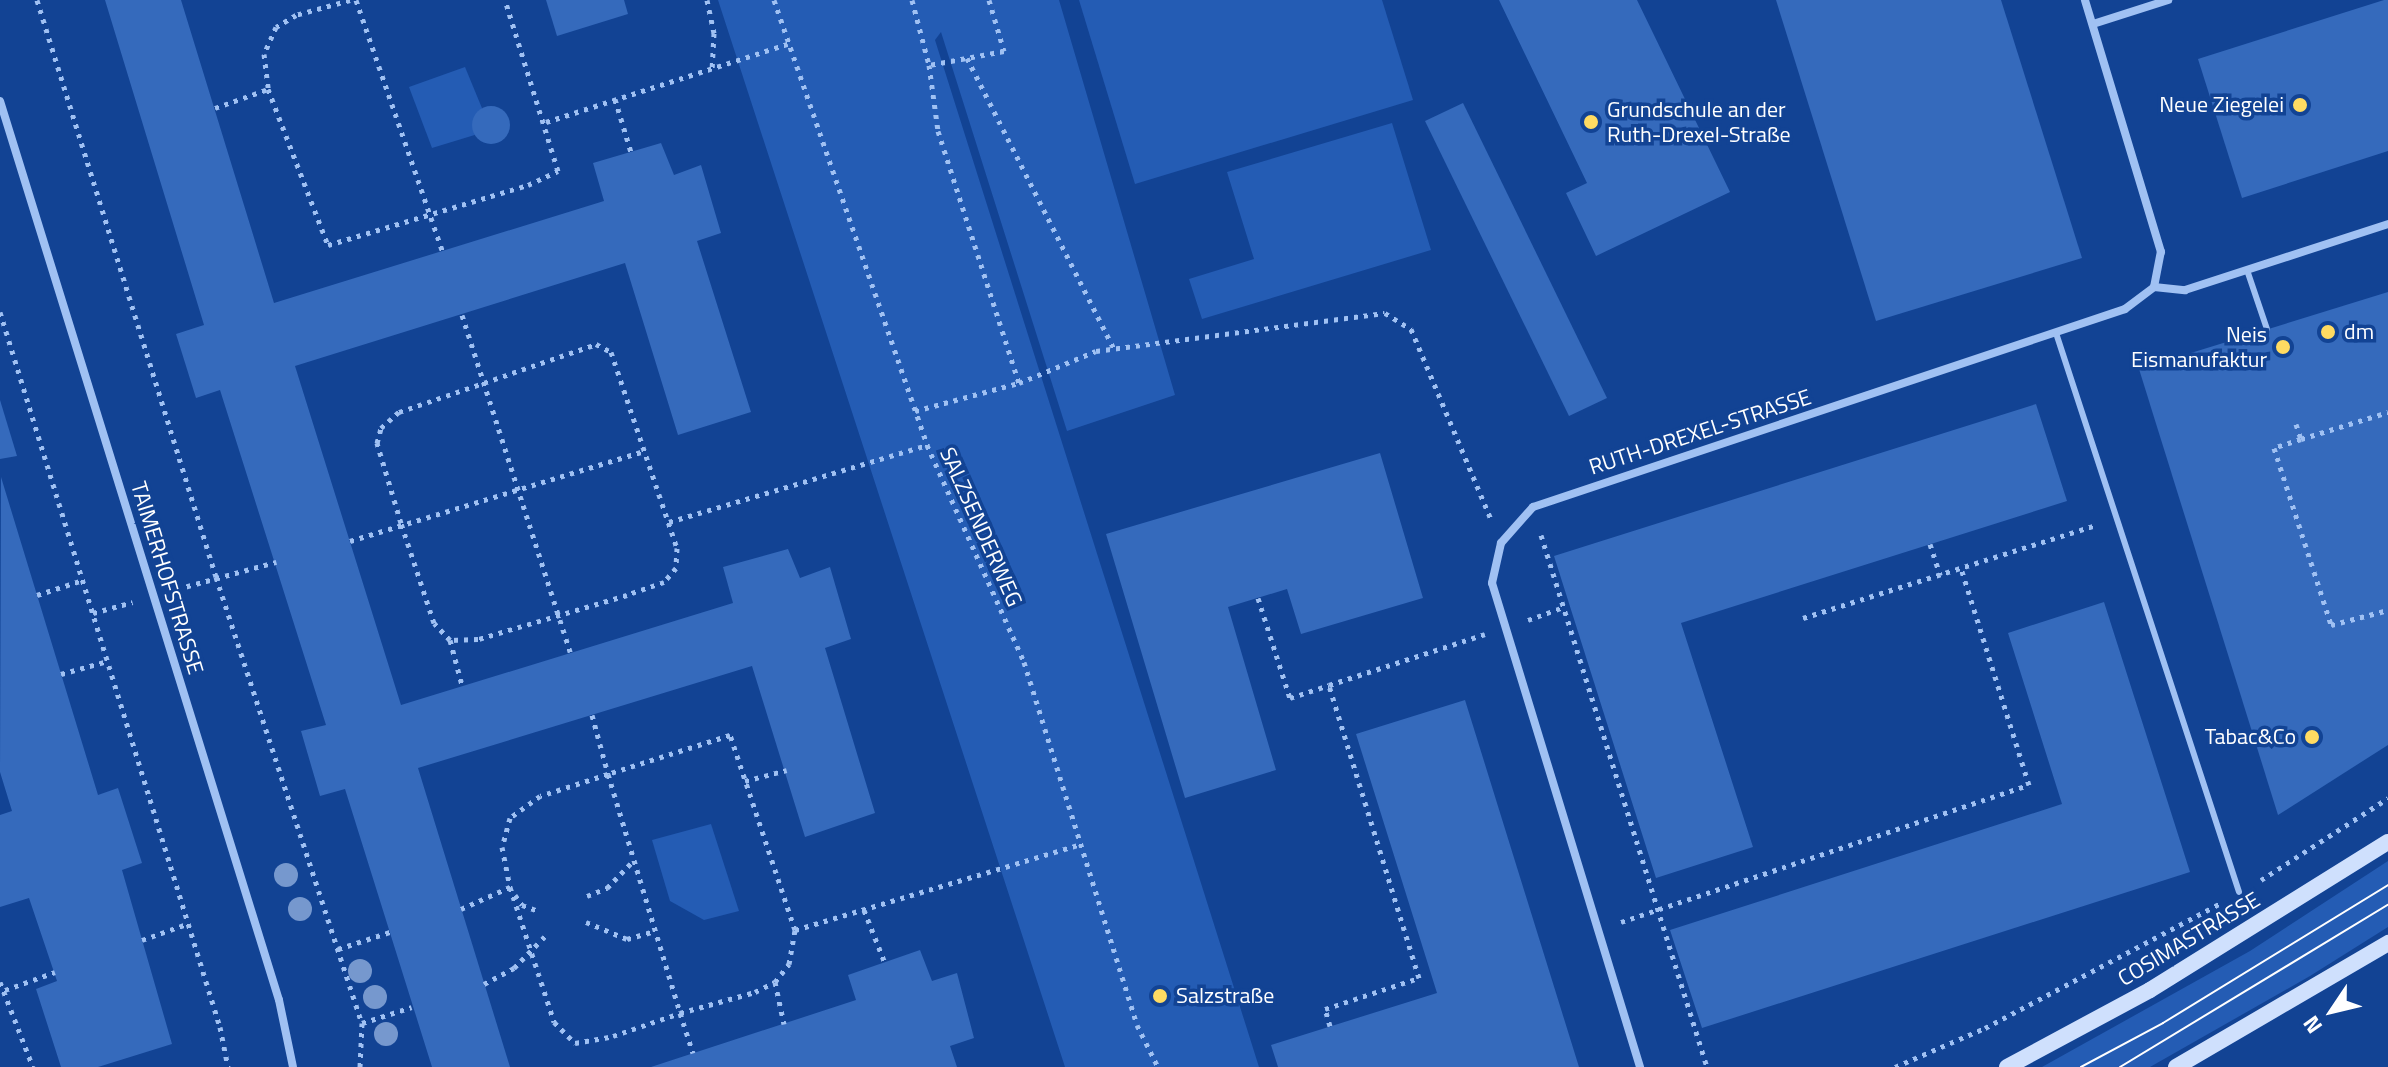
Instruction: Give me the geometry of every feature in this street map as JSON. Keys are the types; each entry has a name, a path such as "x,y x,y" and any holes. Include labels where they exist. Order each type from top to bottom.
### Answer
{"main road":[{"name":"COSIMASTRASSE","path":"2007,1067 2150,990 2388,842"},
{"path":"2176,1067 2388,943"}],"street":[{"path":"2085,0 2161,252 2154,287 2185,290 2388,224"},
{"path":"2093,24 2168,0"},
{"name":"TAIMERHOFSTRASSE","path":"0,101 279,1000 293,1067"},
{"name":"RUTH-DREXEL-STRASSE","path":"1640,1067 1492,583 1501,543 1533,507 2125,309 2154,287"}],"lane":[{"path":"2247,270 2267,329"},
{"path":"2056,333 2239,892"}],"path":[{"path":"37,0 216,577 362,1023 360,1067"},
{"path":"443,252 431,216 353,0 296,15 276,27 264,54 268,89 328,245 431,216 558,171 546,122 505,0"},
{"path":"707,0 714,33 712,68"},
{"name":"SALZSENDERWEG","path":"774,0 927,445 1024,662 1078,844 1137,1025 1158,1067"},
{"path":"912,0 929,65 938,131 1019,383"},
{"path":"929,65 1004,51 989,0"},
{"path":"546,122 788,44"},
{"path":"967,58 1114,349"},
{"path":"215,108 268,89"},
{"path":"615,99 631,152"},
{"path":"0,312 108,661 228,1067"},
{"path":"915,411 1019,383 1114,349 1385,313 1411,329 1501,543"},
{"path":"462,315 570,652"},
{"path":"450,640 478,639 558,617 664,582 676,568 669,522 611,352 596,344 399,412 381,428 377,443 401,523 434,623 450,640 462,685"},
{"path":"2388,412 2274,448 2331,625 2388,610"},
{"path":"2296,424 2301,439"},
{"path":"669,522 927,445"},
{"path":"350,541 644,451"},
{"path":"1533,507 1707,1067"},
{"path":"1803,618 2117,519"},
{"path":"1930,544 1940,575"},
{"path":"93,613 276,562"},
{"path":"1598,930 2029,785 1961,568"},
{"path":"37,595 83,580"},
{"path":"1258,598 1290,698 1564,607"},
{"path":"61,674 108,661"},
{"path":"1329,685 1419,978 1325,1009 1330,1026"},
{"path":"592,715 693,1053"},
{"path":"730,735 745,781 795,930 789,964 775,982 575,1043 554,1022 510,887 502,847 510,818 540,796 730,735"},
{"path":"745,781 787,770"},
{"path":"1895,1067 2055,993 2239,892 2388,798"},
{"path":"795,930 1078,844"},
{"path":"587,896 607,888 634,860"},
{"path":"461,909 510,887"},
{"path":"510,887 522,905 536,910"},
{"path":"864,910 885,963"},
{"path":"586,922 627,939 655,931"},
{"path":"142,940 187,924"},
{"path":"338,949 390,932"},
{"path":"484,984 531,953 549,932"},
{"path":"5,990 55,972"},
{"path":"0,982 33,1067"},
{"path":"775,982 784,1024"},
{"path":"362,1023 412,1007"}],"shaded area":[{"path":"718,0 1059,0 1175,395 1067,431 941,32 935,40 1259,1067 1065,1067"},
{"path":"1079,0 1382,0 1413,100 1135,184"},
{"path":"465,67 491,130 432,148 409,87"},
{"path":"1392,123 1431,250 1202,319 1189,279 1254,259 1227,172"},
{"path":"711,824 739,911 704,920 670,901 652,840"},
{"path":"2388,861 2388,927 2310,976 2150,1067 2042,1067 2250,951"}],"building":[{"path":"105,0 181,0 274,303 604,201 593,163 661,143 674,175 701,165 721,233 697,241 751,412 678,435 625,263 295,366 401,705 733,603 723,567 788,549 800,578 830,567 851,639 825,648 875,813 805,837 752,666 418,768 510,1067 432,1067 345,789 320,796 301,731 326,725 220,390 196,398 176,334 204,325"},
{"path":"546,0 624,0 628,14 557,36"},
{"path":"1499,0 1637,0 1730,192 1596,256 1566,193 1587,183"},
{"path":"1776,0 2001,0 2082,258 1876,321"},
{"name":"Neue Ziegelei","path":"2388,0 2388,151 2242,198 2198,59"},
{"path":"1463,103 1607,398 1569,416 1425,121"},
{"path":"491,106 504,112 510,125 504,138 491,144 478,138 472,125 478,112"},
{"path":"2388,292 2388,745 2278,815 2139,369"},
{"path":"0,400 17,456 0,459"},
{"path":"2036,404 2067,501 1681,623 1753,847 1656,878 1554,556"},
{"path":"1380,453 1423,598 1301,634 1287,589 1228,607 1276,770 1185,798 1106,534"},
{"path":"1,477 98,795 118,788 142,863 122,870 172,1044 98,1067 61,1067 36,989 57,981 29,898 0,907 0,815 12,811 0,772"},
{"path":"2104,602 2190,872 1702,1028 1670,930 2062,804 2008,633"},
{"path":"1465,700 1579,1067 1278,1067 1271,1045 1437,993 1356,734"},
{"path":"920,950 932,981 957,973 974,1038 950,1046 957,1067 651,1067 856,1000 848,975"}],"tram line":[{"path":"2081,1067 2163,1023 2388,885"},
{"path":"2120,1067 2388,905"}],"place":[{"name":"Neue Ziegelei","path":"2300,105"},
{"name":"Grundschule an der Ruth-Drexel-Straße","path":"1591,122"},
{"name":"dm","path":"2328,332"},
{"name":"Neis Eismanufaktur","path":"2283,347"},
{"name":"Tabac&Co","path":"2312,737"},
{"name":"Salzstraße","path":"1160,996"}]}
